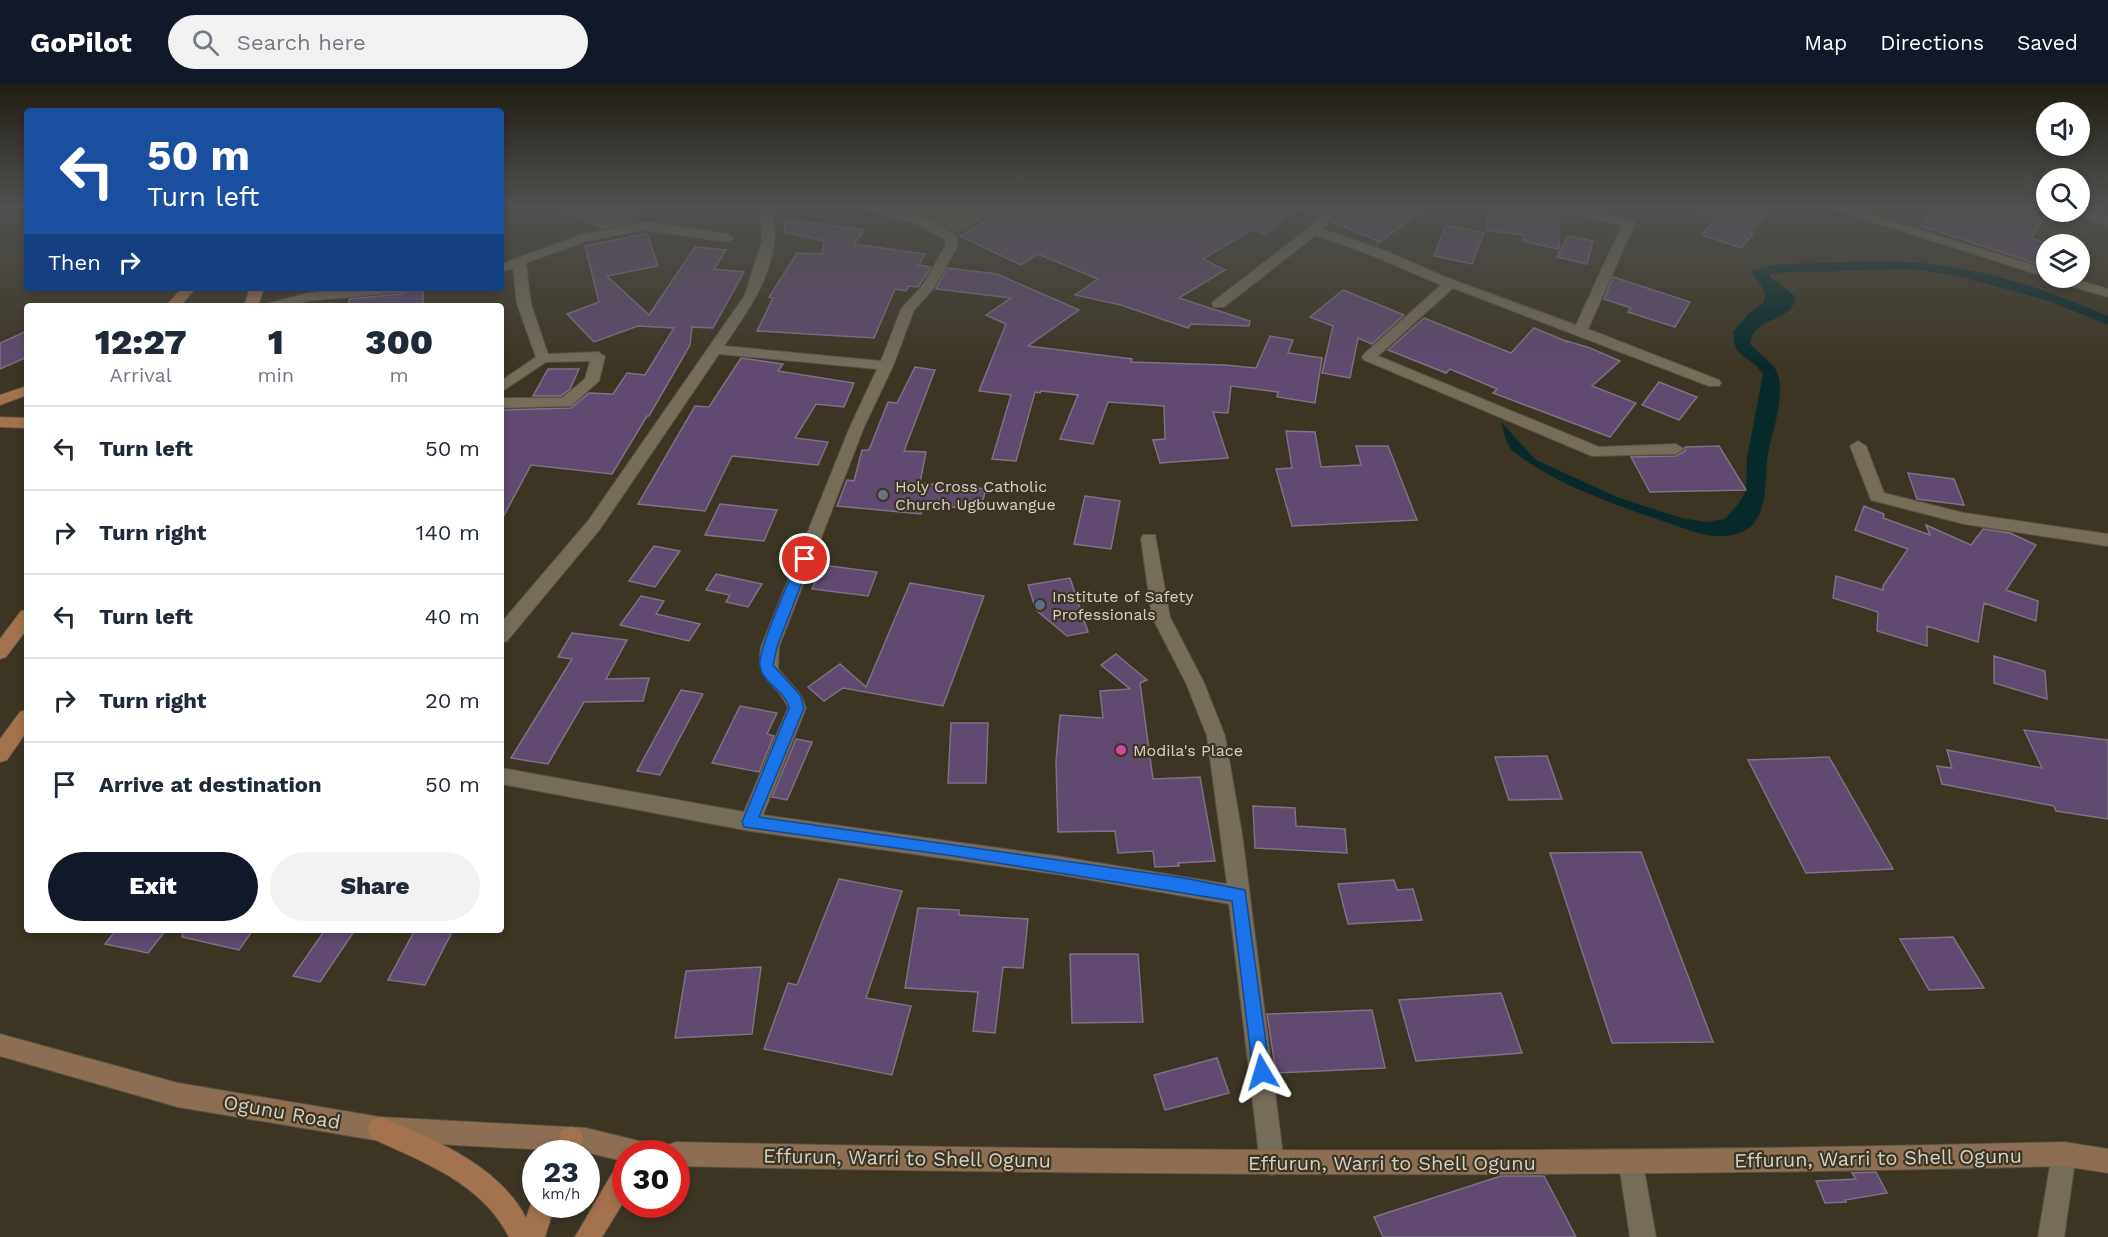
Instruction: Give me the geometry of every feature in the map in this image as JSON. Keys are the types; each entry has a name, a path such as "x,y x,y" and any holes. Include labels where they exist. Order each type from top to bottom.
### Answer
{"main road":[{"path":"176,303 186,291"},
{"path":"0,400 24,391"},
{"path":"0,422 24,423"},
{"path":"0,652 24,620"},
{"path":"0,754 24,721"},
{"path":"380,1129 461,1169 493,1192 515,1218 522,1237"},
{"path":"588,1237 612,1197"},
{"path":"531,1237 538,1218"}],"street":[{"path":"504,267 525,260"},
{"path":"504,632 525,603 570,556 594,525 752,294 764,260"},
{"path":"750,822 796,708 795,699 771,675 766,665 770,647 857,427 886,366 908,309 927,288 945,260"},
{"path":"1219,304 1276,260"},
{"path":"1395,260 1714,383"},
{"path":"1580,331 1613,260"},
{"path":"2003,260 2036,270"},
{"path":"519,262 524,304 543,358"},
{"path":"1448,282 1450,284 1394,332 1369,357 1591,450 1615,452 1676,449"},
{"path":"2090,287 2108,293"},
{"path":"285,303 308,297 370,291"},
{"path":"715,349 886,366"},
{"path":"504,386 543,358 598,356 592,381 566,403 504,402"},
{"path":"1858,446 1877,496 1932,513 1994,523 2072,531 2108,540"},
{"path":"1149,539 1161,618 1195,683 1216,736 1232,834 1272,1163"},
{"path":"504,777 750,822 954,850 1184,885 1239,896"},
{"name":"Ogunu Road","path":"0,1045 178,1095 380,1129 522,1142"},
{"name":"Effurun, Warri to Shell Ogunu","path":"690,1154 942,1160 1631,1164 2064,1154 2108,1161"},
{"path":"2051,1237 2064,1154"},
{"path":"1631,1164 1643,1237"}],"water":[{"path":"1871,261 1933,264 1992,275 2050,293 2108,316 2108,325 2049,301 1955,275 1910,269 1771,273 1769,276 1796,297 1793,306 1787,312 1758,328 1750,344 1773,366 1777,373 1780,383 1779,404 1768,454 1764,496 1759,515 1748,529 1731,535 1715,536 1695,532 1588,493 1548,474 1509,446 1501,422 1536,460 1617,497 1681,518 1706,522 1725,519 1739,503 1746,490 1747,458 1763,374 1740,353 1734,341 1733,332 1749,313 1764,302 1765,292 1751,271 1772,265"}],"building":[{"path":"588,260 656,260 658,266 607,276 649,315 686,260 720,260 714,269 744,272 713,328 692,327 690,345 612,474 531,465 504,515 504,410 571,408 589,393 613,394 627,373 645,375 674,328 638,326 594,342 567,314 599,302"},
{"path":"793,260 922,260 919,265 931,267 918,287 909,286 906,291 895,289 874,338 757,331 773,298 769,297"},
{"path":"1010,260 1029,260 1021,265"},
{"path":"1052,260 1205,260 1225,270 1179,298 1250,321 1249,326 1191,324 1188,328 1121,305 1075,295 1098,279"},
{"path":"1452,260 1474,260 1472,264"},
{"path":"1569,260 1588,260 1587,264"},
{"path":"2024,260 2036,260 2036,264"},
{"path":"947,268 997,274 1079,310 1028,346 1132,359 1131,362 1256,368 1270,336 1293,340 1288,353 1322,358 1315,403 1277,397 1278,392 1231,386 1228,413 1213,412 1228,458 1160,463 1153,440 1165,439 1164,406 1108,402 1093,444 1060,439 1078,395 1035,392 1016,461 992,459 1011,395 979,391 1006,324 986,315 1011,298 936,289"},
{"path":"1613,277 1690,302 1675,327 1628,312 1631,308 1604,299"},
{"path":"1343,290 1404,315 1372,344 1358,338 1350,378 1322,373 1333,326 1310,317"},
{"path":"406,291 423,291 423,303 349,303 349,299 401,294"},
{"path":"1424,318 1511,353 1534,328 1566,341 1566,343 1567,341 1590,348 1620,361 1592,386 1636,403 1610,437 1493,393 1497,389 1450,369 1446,373 1388,350"},
{"path":"24,332 24,358 0,369 0,343"},
{"path":"741,358 783,364 778,371 854,383 844,407 816,404 795,438 828,442 818,465 732,456 705,511 638,504 695,406 709,407"},
{"path":"915,367 935,370 904,451 926,452 920,483 986,489 980,510 925,504 921,514 837,506 847,480 854,481 862,450 869,450 888,402 897,403"},
{"path":"548,369 579,369 570,389 561,396 533,396"},
{"path":"1659,382 1697,397 1679,420 1642,405"},
{"path":"1286,431 1315,432 1321,467 1361,465 1356,446 1388,446 1417,520 1292,526 1276,469 1292,468"},
{"path":"1719,446 1746,490 1650,492 1631,457 1676,456 1685,451 1685,447"},
{"path":"1908,473 1954,479 1964,505 1917,499"},
{"path":"1085,496 1120,501 1111,549 1074,544"},
{"path":"720,504 777,510 764,541 705,535"},
{"path":"1864,506 1884,514 1883,518 1930,535 1926,525 1971,545 1983,529 2010,533 2036,545 2006,590 2038,601 2036,621 1984,603 1978,642 1927,626 1927,646 1877,631 1878,612 1833,598 1836,576 1883,590 1883,586 1908,549 1855,530"},
{"path":"654,546 680,551 655,587 629,581"},
{"path":"822,565 877,572 868,596 812,589"},
{"path":"716,574 762,584 748,607 726,602 730,595 706,590"},
{"path":"1070,578 1088,632 1067,636 1036,610 1028,585"},
{"path":"910,583 984,596 943,706 843,688 824,701 808,687 840,664 866,687"},
{"path":"641,596 664,601 656,614 700,624 689,641 620,625"},
{"path":"572,633 627,640 606,679 649,678 643,701 584,702 548,764 511,758 572,659 558,657"},
{"path":"1116,654 1147,680 1140,683 1153,779 1200,777 1215,861 1155,867 1153,851 1118,853 1115,831 1058,832 1056,761 1060,715 1103,718 1100,691 1130,689 1101,665"},
{"path":"1994,656 2045,671 2047,699 1994,683"},
{"path":"681,690 703,694 660,775 637,771"},
{"path":"740,706 777,713 767,734 774,736 759,772 712,763"},
{"path":"951,723 988,723 986,783 948,783"},
{"path":"2024,730 2108,740 2108,819 2056,811 2054,806 1942,784 1937,766 1952,768 1947,750 2042,768"},
{"path":"796,739 812,742 787,800 772,797"},
{"path":"1547,756 1562,799 1509,800 1495,757"},
{"path":"1829,757 1893,869 1806,873 1748,760"},
{"path":"1253,806 1295,808 1296,826 1345,829 1347,853 1255,848"},
{"path":"1641,852 1713,1042 1612,1043 1550,853"},
{"path":"839,879 902,891 866,998 911,1006 892,1075 764,1049 788,983 797,985"},
{"path":"1394,880 1397,890 1413,889 1422,920 1348,924 1338,884"},
{"path":"918,908 959,910 959,915 1028,919 1023,968 1003,967 995,1033 973,1031 978,992 905,988"},
{"path":"114,933 164,933 148,953 105,944"},
{"path":"183,933 251,933 239,950 182,937"},
{"path":"323,933 353,933 320,982 293,976"},
{"path":"413,933 451,933 425,985 388,980"},
{"path":"1953,937 1984,988 1929,990 1900,939"},
{"path":"1070,954 1138,954 1143,1022 1072,1023"},
{"path":"761,967 752,1034 675,1038 686,971"},
{"path":"1501,993 1522,1053 1416,1061 1399,1000"},
{"path":"1372,1010 1385,1068 1276,1073 1267,1014"},
{"path":"1217,1058 1229,1093 1165,1110 1154,1075"},
{"path":"1876,1172 1887,1193 1845,1200 1846,1202 1825,1203 1816,1181 1856,1179 1852,1173"},
{"path":"1501,1176 1544,1176 1576,1237 1383,1237 1374,1217"}],"place":[{"name":"Holy Cross Catholic Church Ugbuwangue","path":"883,495"},
{"name":"Institute of Safety Professionals","path":"1040,605"},
{"name":"Modila's Place","path":"1121,750"}],"route":[{"path":"805,559 770,647 766,665 771,675 795,699 796,708 750,822 954,850 1184,885 1239,896 1262,1072"}]}
